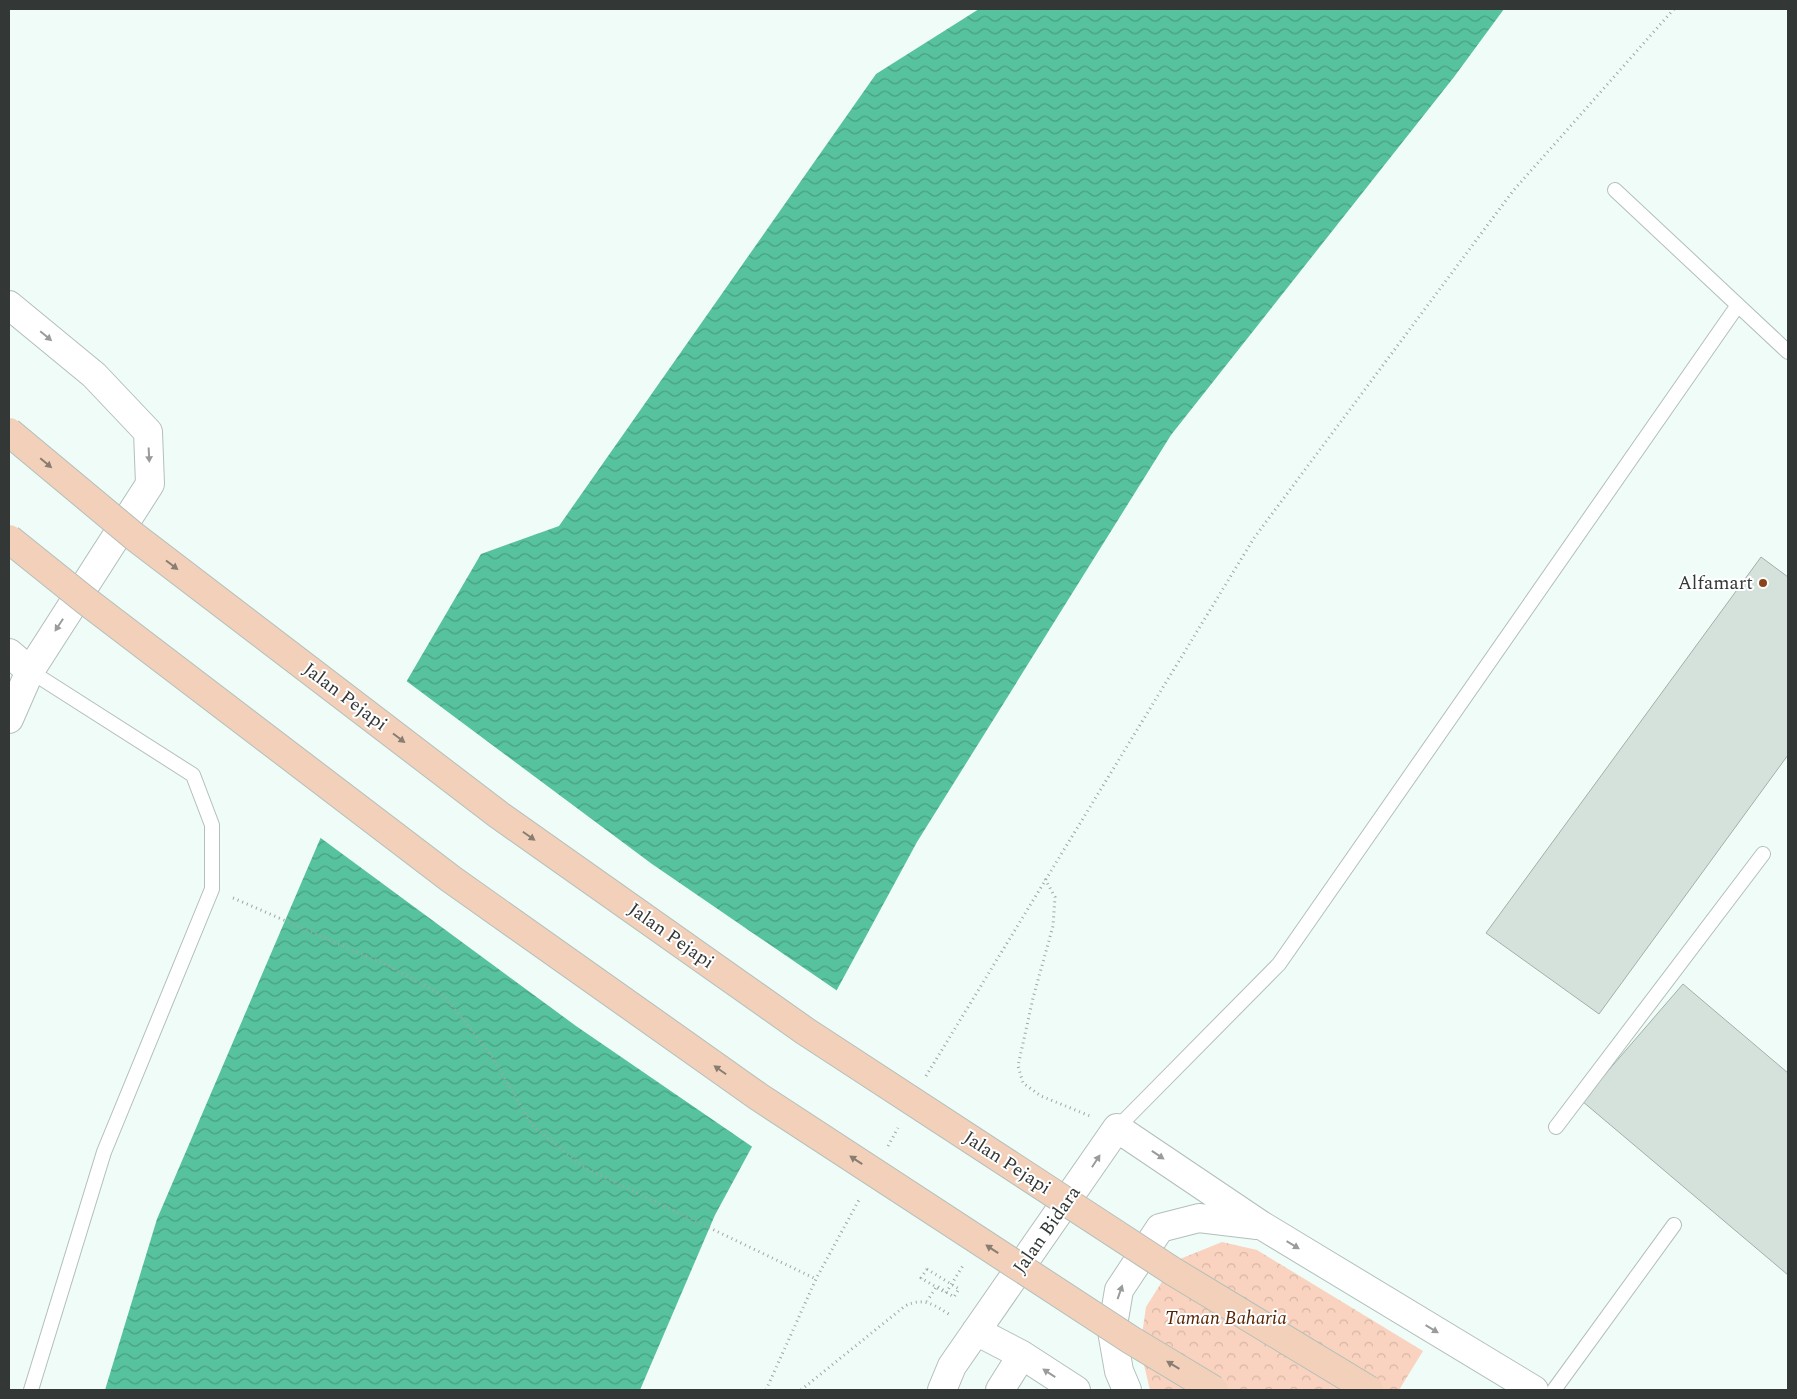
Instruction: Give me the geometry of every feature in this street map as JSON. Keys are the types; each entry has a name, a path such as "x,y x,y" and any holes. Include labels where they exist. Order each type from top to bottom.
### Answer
{"main road":[{"name":"Jalan Pejapi","path":"9,432 135,537 499,815 796,1025 1174,1272 1369,1390"},
{"path":"9,539 85,600 451,879 751,1091 1123,1335 1214,1390"}],"street":[{"path":"9,305 94,375 148,432 150,484 30,671 9,719"},
{"path":"9,653 30,671"},
{"path":"1117,1128 1261,1225 1534,1390"},
{"name":"Jalan Bidara","path":"942,1390 952,1366 1117,1128"},
{"path":"1127,1390 1119,1371 1112,1331 1119,1290 1160,1228 1199,1218 1261,1225"},
{"path":"976,1331 1022,1355 1076,1390"},
{"path":"1000,1390 1022,1355"}],"lane":[{"path":"1615,190 1788,352"},
{"path":"1117,1128 1279,964 1738,305"},
{"path":"30,671 193,775 212,825 212,889 104,1152 31,1390"},
{"path":"1556,1127 1763,854"},
{"path":"1554,1390 1674,1225"}],"path":[{"path":"923,1082 1045,878 1254,538 1514,191 1674,9"},
{"path":"1045,878 1055,897 1052,926 1018,1066 1023,1084 1041,1096 1117,1128"},
{"path":"255,908 387,965 444,996 489,1052 533,1126 585,1168 816,1279"},
{"path":"886,1150 900,1124"},
{"path":"766,1390 816,1279 864,1192"},
{"path":"928,1301 937,1286 954,1297 959,1288 927,1269 921,1278 946,1293"},
{"path":"801,1390 905,1306 916,1301 928,1301 976,1331"}],"green space":[{"name":"Taman Baharia","path":"1222,1242 1257,1250 1423,1351 1399,1390 1150,1390 1140,1348 1146,1307 1175,1261"}],"water":[{"path":"979,9 1504,9 1454,77 1171,435 917,842 715,1215 640,1390 105,1390 157,1219 336,802 481,554 559,526 876,74"}],"pier":[{"path":"405,680 652,864 839,992 754,1148 576,1026 318,836 334,801"}],"building":[{"path":"1761,557 1788,577 1788,755 1599,1014 1486,933"},
{"path":"1683,984 1788,1073 1788,1275 1582,1101"}],"place":[{"name":"Alfamart","path":"1763,583"}]}
